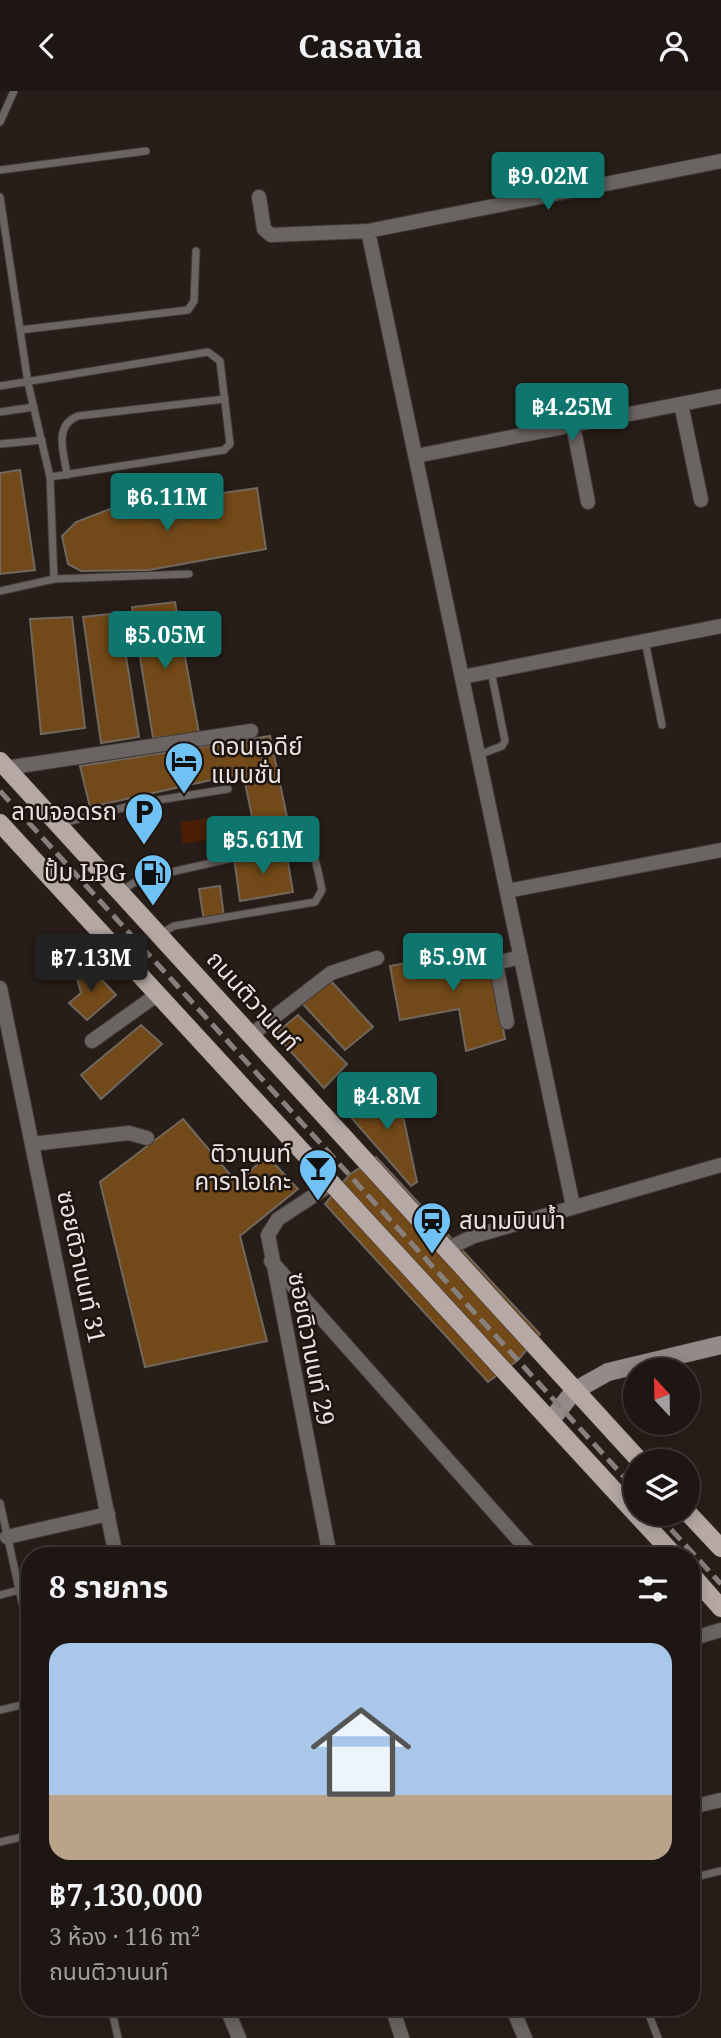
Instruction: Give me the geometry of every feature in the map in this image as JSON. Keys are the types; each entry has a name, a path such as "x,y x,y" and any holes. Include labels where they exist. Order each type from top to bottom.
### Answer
{"main road":[{"name":"ถนนติวานนท์","path":"3,764 629,1449"},
{"path":"0,823 623,1499"},
{"path":"648,1526 667,1547"},
{"path":"700,1526 721,1548"},
{"path":"700,1584 721,1608"}],"street":[{"path":"259,197 264,229 271,235 368,231 721,161"},
{"path":"368,231 573,1206"},
{"path":"416,456 721,396"},
{"path":"681,404 701,500"},
{"path":"573,425 589,502"},
{"path":"462,677 721,626"},
{"path":"3,764 251,731"},
{"path":"507,891 721,850"},
{"path":"508,1022 496,963 521,957"},
{"path":"251,1035 331,973 377,958"},
{"name":"ซอยติวานนท์ 31","path":"0,988 114,1547"},
{"path":"92,1041 158,994"},
{"path":"32,1144 129,1133 147,1138"},
{"path":"445,1250 474,1236 721,1165"},
{"name":"ซอยติวานนท์ 29","path":"328,1547 270,1260 268,1235 271,1225 333,1183"},
{"path":"270,1260 525,1547"},
{"path":"551,1420 574,1391 608,1372 721,1345"},
{"path":"7,1537 108,1514"},
{"path":"700,1636 721,1630"},
{"path":"700,1805 721,1800"},
{"path":"230,2016 239,2038"},
{"path":"395,2016 402,2038"},
{"path":"516,2016 525,2038"}],"lane":[{"path":"0,122 14,91"},
{"path":"0,170 146,151"},
{"path":"0,197 28,383 50,477 54,579"},
{"path":"20,330 188,310 194,301 196,251"},
{"path":"0,386 208,352 220,361 230,444 224,450 50,477"},
{"path":"66,475 61,430 67,420 78,416 225,399"},
{"path":"0,412 34,407"},
{"path":"0,444 41,440"},
{"path":"0,591 54,579 190,574"},
{"path":"645,641 662,725"},
{"path":"479,755 502,746 505,741 491,671"},
{"path":"58,825 146,802 228,789"},
{"path":"120,892 140,879 300,843 308,846 313,853 322,890 315,902 174,926 159,934"},
{"path":"0,1503 21,1599"},
{"path":"0,1595 19,1590"},
{"path":"0,1710 21,1705"},
{"path":"0,1842 21,1837"},
{"path":"700,1876 721,1871"},
{"path":"113,2016 118,2038"},
{"path":"649,2016 658,2038"}],"shaded area":[{"path":"221,816 226,837 183,844 180,822"}],"building":[{"path":"20,470 35,570 0,574 0,473"},
{"path":"257,488 266,549 149,570 81,571 68,564 62,536 76,522 110,509"},
{"path":"175,602 199,733 153,738 132,607"},
{"path":"119,613 139,737 101,743 83,617"},
{"path":"72,617 85,728 41,734 30,619"},
{"name":"ดอนเจดีย์ แมนชั่น","path":"270,736 291,836 257,841 243,773 90,807 80,766"},
{"path":"286,851 293,892 240,901 234,858"},
{"path":"220,886 224,917 204,921 199,889"},
{"path":"488,948 505,1039 466,1051 459,1009 400,1020 390,966"},
{"path":"90,967 116,995 87,1020 69,1003 81,993 77,978"},
{"path":"330,980 373,1027 345,1050 302,1003"},
{"path":"298,1015 347,1064 324,1088 275,1034"},
{"path":"141,1025 162,1044 101,1099 81,1075"},
{"path":"373,1096 399,1097 417,1182 411,1186 349,1115 359,1104"},
{"path":"183,1119 238,1184 266,1155 298,1189 240,1236 267,1341 145,1367 100,1182"},
{"name":"สนามบินน้ำ","path":"376,1157 540,1334 518,1360 488,1382 325,1204 349,1175"}],"railway":[{"path":"0,791 623,1476"},
{"path":"668,1526 687,1547"},
{"path":"700,1561 721,1584"}],"place":[{"name":"ดอนเจดีย์ แมนชั่น","path":"184,795"},
{"name":"ลานจอดรถ","path":"144,846"},
{"name":"ปั้ม LPG","path":"153,907"},
{"name":"ติวานนท์ คาราโอเกะ","path":"318,1202"},
{"name":"สนามบินน้ำ","path":"432,1255"}]}
